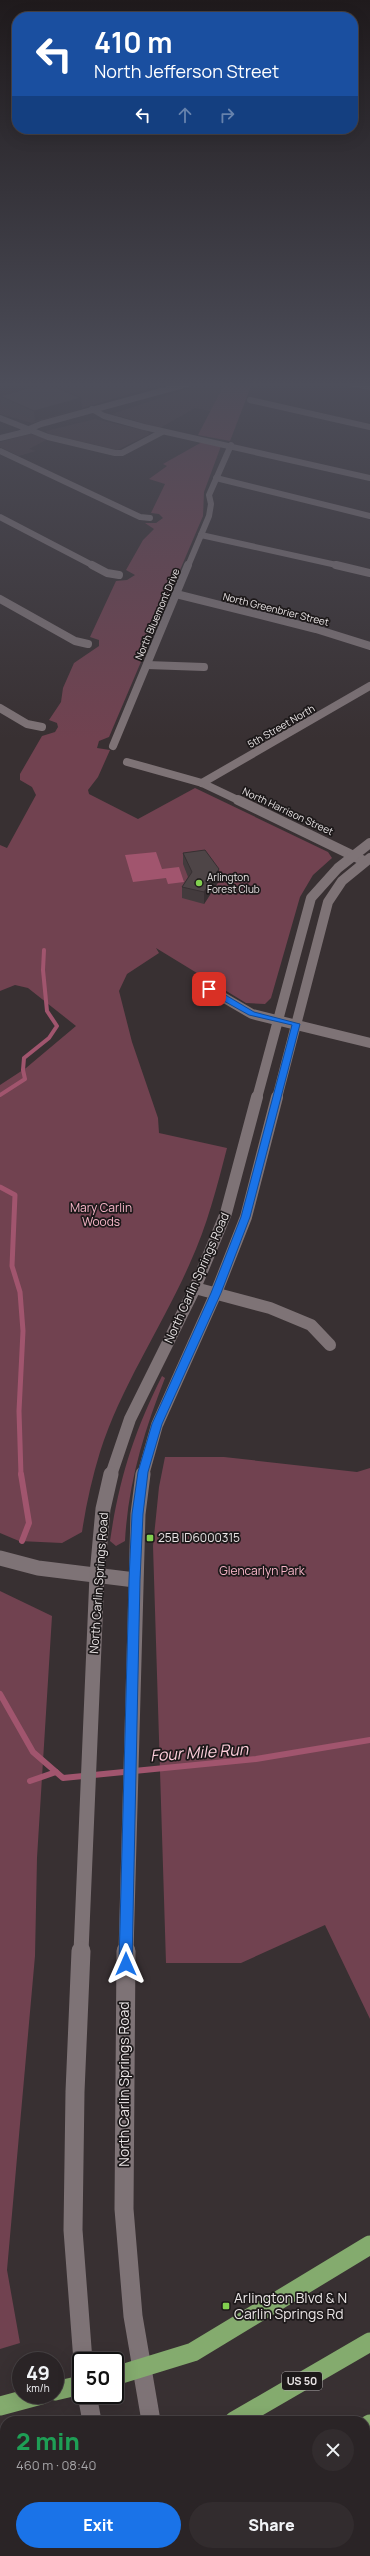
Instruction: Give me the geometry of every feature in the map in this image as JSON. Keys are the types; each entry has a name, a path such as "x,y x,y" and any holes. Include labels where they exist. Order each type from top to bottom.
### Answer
{"highway":[{"path":"124,2373 193,2352 370,2244"},
{"name":"US 50","path":"243,2416 370,2342"},
{"path":"0,2406 12,2403"}],"street":[{"path":"105,500 140,517 150,518"},
{"name":"North Bluemont Drive","path":"113,746 209,516 209,500"},
{"path":"306,500 370,516"},
{"path":"0,518 107,573 119,575"},
{"path":"201,535 330,566 370,573"},
{"name":"North Greenbrier Street","path":"176,594 316,629 370,646"},
{"path":"0,599 75,641 88,644"},
{"path":"146,665 204,667"},
{"name":"5th Street North","path":"202,783 370,686"},
{"path":"0,708 27,724 42,727"},
{"name":"North Harrison Street","path":"127,762 202,783 367,860"},
{"name":"North Carlin Springs Road","path":"82,2352 73,2230 75,2092 97,1575 103,1509 113,1466 130,1419 195,1288 226,1213 311,898 324,880 339,864 370,843"},
{"name":"North Carlin Springs Road","path":"150,2416 140,2368 133,2316 124,2208 123,2094 134,1580 138,1514 143,1472 157,1424 216,1293 246,1217 328,902 342,881 367,860"},
{"path":"209,989 252,1014 279,1019 370,1043"},
{"path":"195,1288 270,1308 311,1325 330,1345"},
{"path":"0,1558 38,1568 134,1580"},
{"path":"89,2404 91,2416"}],"green space":[{"name":"Mary Carlin Woods","path":"157,500 204,500 203,516 109,737 99,741 97,748 110,750 98,777 88,790 89,794 138,819 195,788 328,852 332,858 313,875 300,897 271,998 265,1004 246,1003 156,948 159,953 127,974 119,991 132,1042 158,1118 159,1133 227,1148 202,1235 179,1287 130,1380 109,1428 94,1472 82,1532 62,1543 19,1541 0,1533 0,1085 26,1068 76,1026 28,988 15,985 0,991 0,845 7,848 36,795 32,787 20,780 20,774 42,736 55,732 58,727 57,723 49,720 61,702 63,688 74,663 99,646 99,640 90,637 116,581 127,580 135,575 126,570 143,540 154,529 145,523 156,523 163,518 159,514 151,513"},
{"path":"162,1376 165,1378 150,1418 133,1478 125,1541 116,1546 110,1541 123,1476 143,1417"},
{"name":"Glencarlyn Park","path":"165,1457 224,1457 357,1472 370,1468 370,2019 325,1925 241,1963 166,1963 153,1546 159,1487"},
{"path":"0,1591 52,1616 37,1858 35,1956 7,2270 20,2343 0,2349"}],"shaded area":[{"path":"156,852 162,869 179,867 184,882 168,884 166,878 133,882 125,855"}],"building":[{"path":"205,850 219,869 204,892 182,887 192,872 183,853"}],"waterway":[{"path":"0,1095 25,1079 23,1070 24,1058 49,1038 57,1026 47,1011 43,970 44,950"},
{"path":"0,1187 15,1195 12,1266 20,1292 23,1331 19,1411 21,1475"},
{"path":"21,1474 29,1523 22,1541"},
{"name":"Four Mile Run","path":"0,1694 33,1752 63,1778 256,1759 370,1740"},
{"path":"30,1781 56,1772"}],"place":[{"name":"Arlington Forest Club","path":"199,883"},
{"name":"25B ID6000315","path":"150,1538"},
{"name":"Arlington Blvd & N Carlin Springs Rd","path":"226,2306"}],"route":[{"path":"126,1964 134,1580 138,1514 143,1472 157,1424 176,1378 216,1293 246,1217 296,1024 252,1014 209,989"}]}
